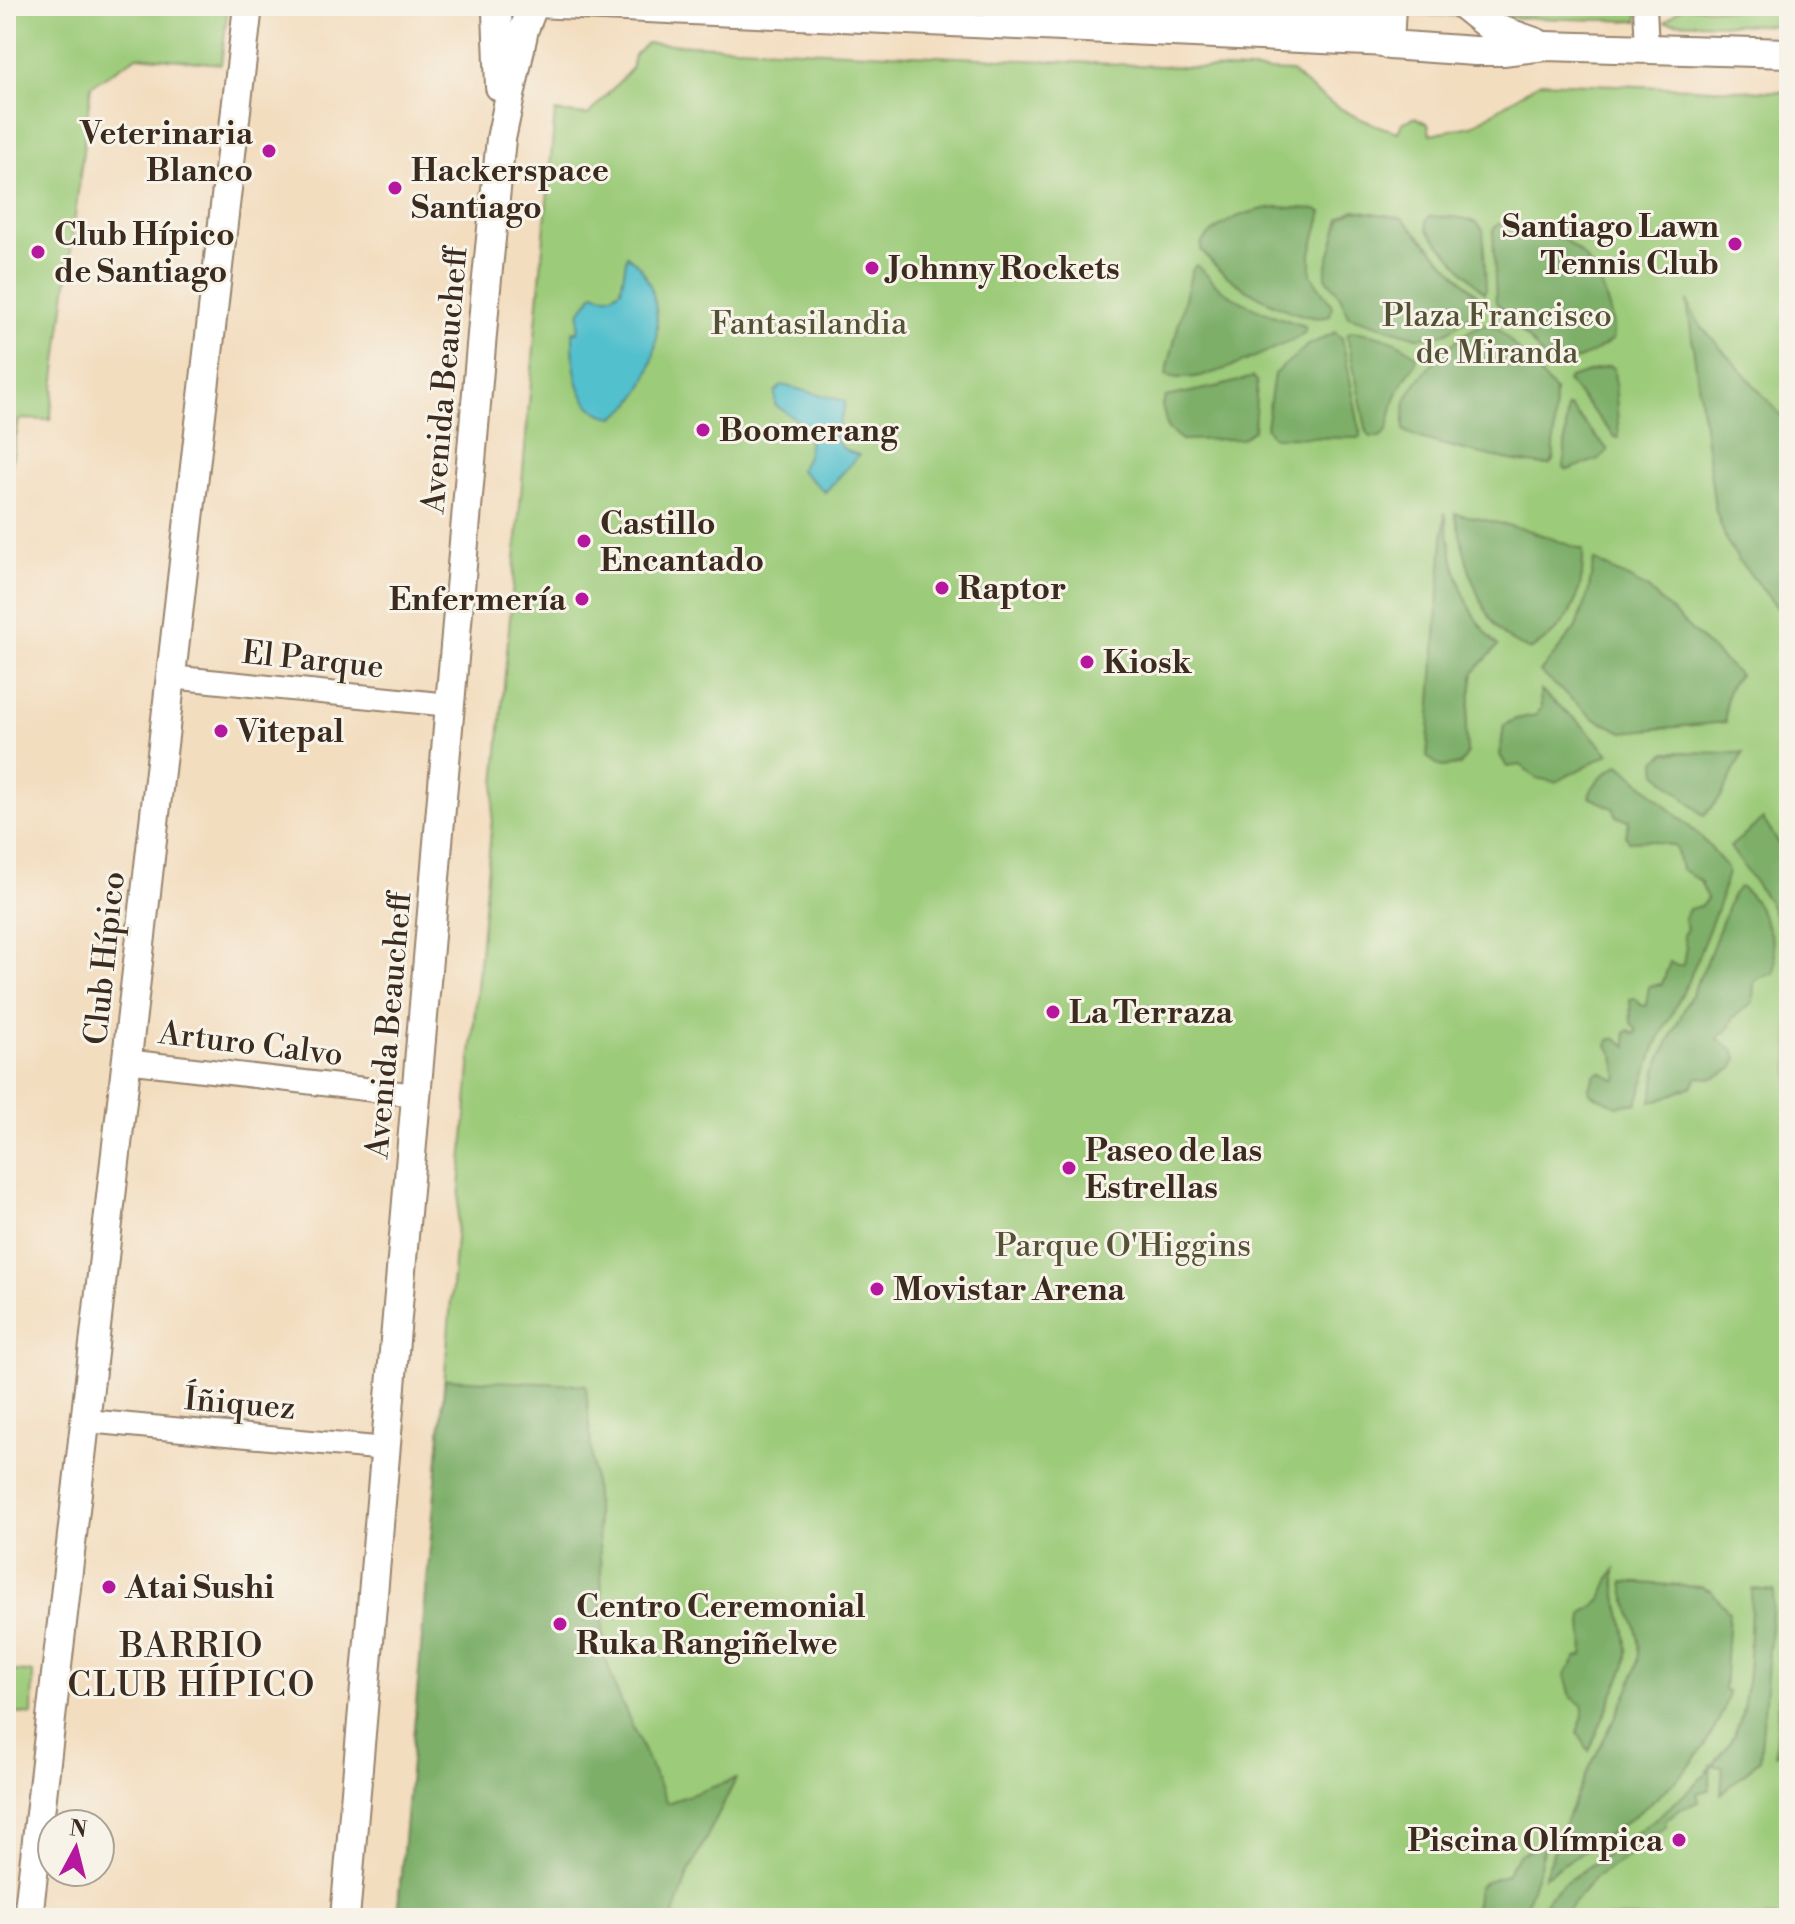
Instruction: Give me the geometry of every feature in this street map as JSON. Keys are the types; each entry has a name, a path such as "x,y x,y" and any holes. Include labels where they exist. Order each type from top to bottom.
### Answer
{"main road":[{"name":"Club Hípico","path":"28,1918 248,6"},
{"path":"1464,6 1489,26 1545,46"},
{"path":"495,9 513,19 534,9"},
{"name":"Avenida Beaucheff","path":"495,9 501,139"},
{"name":"Avenida Beaucheff","path":"345,1918 501,139 524,29 534,9"},
{"path":"1390,25 1475,51 1545,46 1789,53"}],"street":[{"path":"990,6 1390,25"},
{"path":"1645,6 1647,49"},
{"path":"534,9 1390,25"},
{"name":"El Parque","path":"170,677 450,705"},
{"name":"Arturo Calvo","path":"126,1061 416,1095"},
{"name":"Íñiquez","path":"87,1421 386,1449"}],"green space":[{"name":"Club Hípico de Santiago","path":"6,6 228,6 221,64 137,56 91,86 50,420 19,419 6,495"},
{"path":"1281,6 1638,6 1638,21 1281,11"},
{"path":"1682,7 1789,12 1789,26 1665,22"},
{"name":"Parque O'Higgins","path":"647,43 1292,72 1328,101 1368,122 1398,132 1402,123 1415,117 1428,124 1430,134 1472,126 1540,82 1789,92 1789,1918 397,1918 555,112 588,115 631,69 634,55"},
{"path":"1277,207 1322,212 1311,253 1311,275 1332,306 1330,316 1305,315 1274,304 1223,273 1201,250 1202,242 1227,222 1255,211"},
{"path":"1355,210 1402,218 1480,298 1478,309 1450,330 1427,337 1417,337 1348,316 1340,296 1326,277 1326,269 1340,218"},
{"path":"1430,216 1466,219 1483,230 1484,293 1427,230 1426,220"},
{"path":"1498,224 1537,229 1568,242 1580,253 1600,282 1612,321 1612,340 1573,361 1548,362 1496,302 1493,230"},
{"path":"1196,265 1233,297 1263,312 1305,326 1305,332 1213,373 1179,378 1166,375 1192,270"},
{"path":"1687,301 1699,324 1789,424 1789,622 1739,561 1726,540 1715,508"},
{"name":"Plaza Francisco de Miranda","path":"1489,324 1499,329 1555,391 1554,453 1549,465 1473,452 1404,430 1406,403 1412,389 1455,342"},
{"path":"1351,331 1395,342 1417,357 1397,393 1387,431 1380,437 1371,437 1367,433 1347,335"},
{"path":"1335,332 1342,338 1361,436 1273,437 1266,427 1274,374 1307,346"},
{"path":"1608,366 1614,368 1619,438 1567,381"},
{"path":"1253,377 1257,381 1254,430 1241,439 1182,440 1168,429 1162,406 1166,397"},
{"path":"1567,407 1608,450 1599,459 1568,470 1564,468"},
{"path":"1445,512 1460,584 1475,617 1498,646 1474,672 1466,729 1467,754 1460,765 1441,767 1427,757"},
{"path":"1455,513 1528,530 1583,550 1581,581 1572,608 1556,631 1530,650 1502,634 1482,604"},
{"path":"1594,560 1647,588 1739,675 1727,696 1726,722 1623,732 1593,718 1540,672 1575,629 1588,594"},
{"path":"1540,690 1581,724 1609,754 1556,782 1536,778 1521,765 1507,767 1500,755 1504,725 1536,715 1541,708"},
{"path":"1666,752 1743,753 1721,797 1704,816 1657,773 1656,761"},
{"path":"1620,764 1703,839 1728,872 1689,980 1655,1047 1637,1103 1616,1106 1590,1093 1589,1087 1595,1074 1601,1072 1616,1080 1618,1077 1609,1040 1616,1038 1627,1046 1625,1033 1629,1030 1635,1034 1637,1031 1631,1022 1630,999 1635,998 1646,1006 1649,986 1662,984 1670,962 1683,965 1686,947 1683,935 1687,929 1684,920 1689,909 1700,906 1707,899 1700,881 1681,869 1676,847 1649,840 1629,841 1626,836 1629,820 1617,817 1613,808 1589,797 1601,778"},
{"path":"1763,819 1789,859 1789,947 1768,901 1730,847"},
{"path":"1739,887 1754,901 1767,925 1774,952 1774,973 1754,983 1753,1002 1733,1018 1728,1030 1719,1036 1718,1039 1734,1051 1737,1058 1732,1069 1713,1078 1697,1077 1692,1086 1651,1102 1659,1062 1706,964 1732,896"},
{"path":"445,1379 586,1385 601,1569 604,1653 616,1690 667,1803 736,1779 688,1874 673,1918 397,1918"},
{"path":"1615,1569 1627,1641 1626,1665 1589,1751 1577,1732 1584,1714 1582,1705 1571,1697 1565,1675 1577,1657 1583,1656 1584,1612 1602,1599"},
{"path":"1623,1582 1701,1587 1711,1591 1729,1612 1724,1690 1728,1691 1727,1699 1715,1729 1676,1780 1625,1822 1544,1877 1574,1801 1637,1667 1638,1636"},
{"path":"1752,1589 1774,1591 1760,1760 1721,1794 1723,1767 1713,1765 1732,1737 1742,1712"},
{"path":"6,1670 33,1673 32,1715 6,1712"},
{"path":"1779,1688 1789,1689 1789,1751 1775,1754"},
{"path":"1711,1767 1709,1790 1697,1793 1699,1802 1665,1820 1666,1827 1636,1844 1640,1849 1595,1877 1561,1918 1535,1918 1549,1897 1563,1884 1667,1809"},
{"path":"1545,1837 1540,1866 1521,1918 1471,1918 1480,1886 1506,1875 1518,1855 1534,1848"}],"water":[{"path":"627,255 641,269 650,286 656,306 657,327 650,370 628,407 615,417 601,413 583,396 575,371 573,331 578,332 580,312 594,293 609,296 621,289"},
{"path":"782,385 845,401 837,439 847,451 859,455 825,492 800,470 806,458 809,439 801,424 775,405 775,392"}],"place":[{"name":"Veterinaria Blanco","path":"269,151"},
{"name":"Hackerspace Santiago","path":"395,188"},
{"name":"Santiago Lawn Tennis Club","path":"1735,244"},
{"name":"Club Hípico de Santiago","path":"38,252"},
{"name":"Johnny Rockets","path":"872,268"},
{"name":"Boomerang","path":"703,430"},
{"name":"Castillo Encantado","path":"584,541"},
{"name":"Raptor","path":"942,588"},
{"name":"Enfermería","path":"582,599"},
{"name":"Kiosk","path":"1087,662"},
{"name":"Vitepal","path":"221,731"},
{"name":"La Terraza","path":"1053,1012"},
{"name":"Paseo de las Estrellas","path":"1069,1168"},
{"name":"Movistar Arena","path":"877,1289"},
{"name":"Atai Sushi","path":"109,1587"},
{"name":"Centro Ceremonial Ruka Rangiñelwe","path":"560,1624"},
{"name":"Piscina Olímpica","path":"1679,1840"}],"district":[{"name":"BARRIO CLUB HÍPICO","path":"192,1664"}],"park label":[{"name":"Fantasilandia","path":"809,323"}]}
